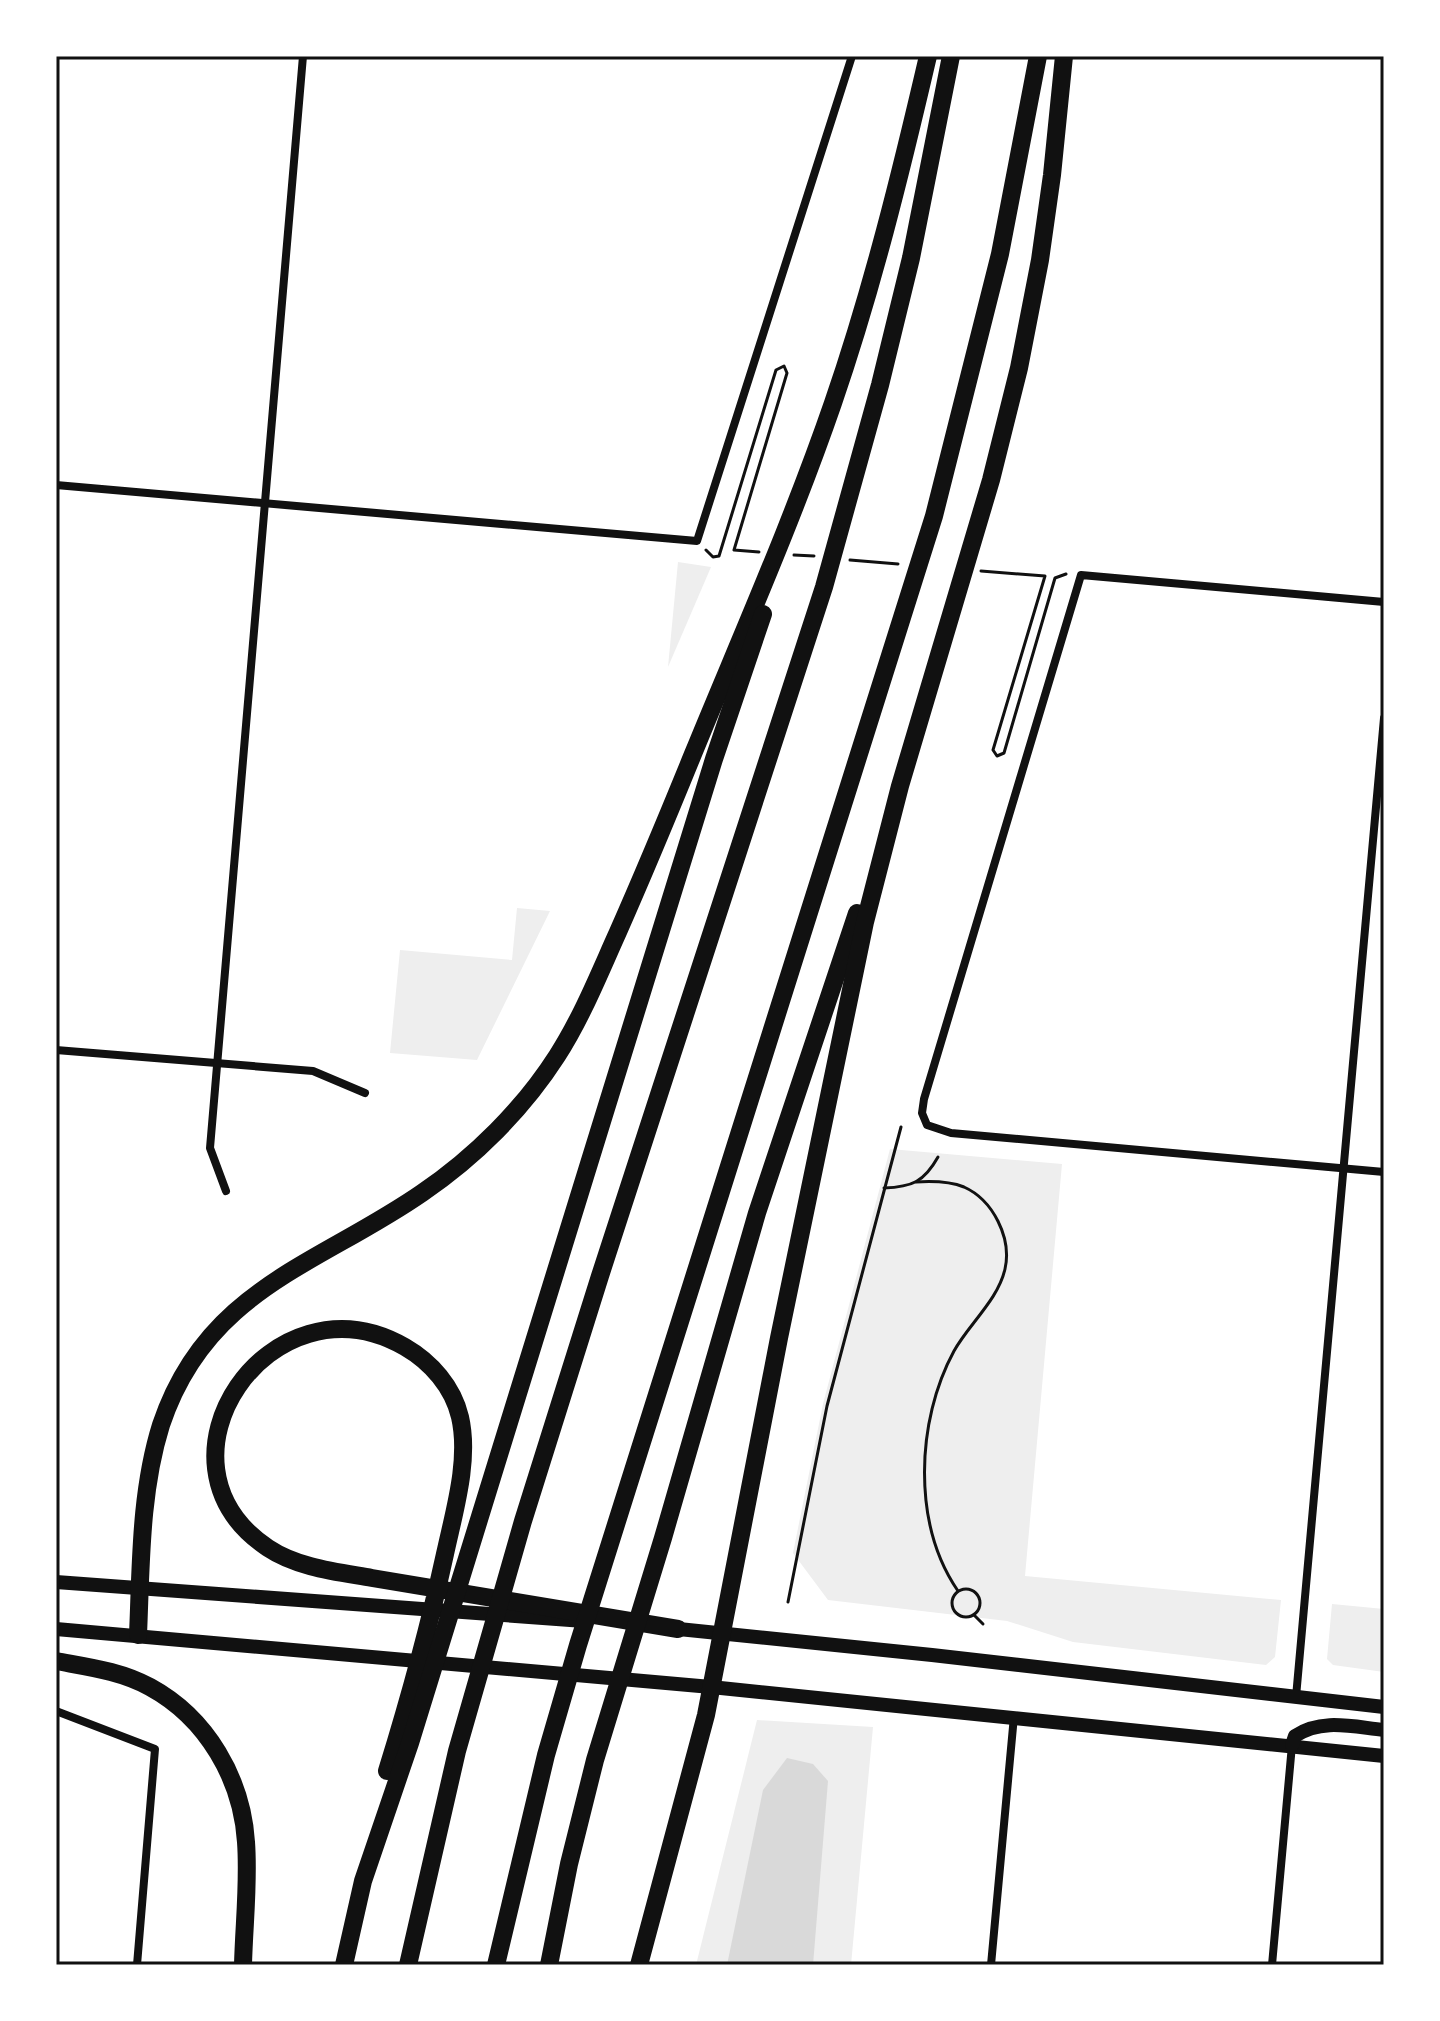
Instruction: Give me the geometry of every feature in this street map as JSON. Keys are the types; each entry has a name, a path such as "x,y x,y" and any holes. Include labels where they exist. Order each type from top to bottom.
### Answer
{"highway":[{"path":"344,1965 363,1881 403,1742 477,1518 714,759 859,319 928,56"},
{"path":"408,1965 457,1751 523,1521 824,587 880,385 911,258 951,56"},
{"path":"496,1965 546,1755 611,1536 934,516 1000,254 1038,56"},
{"path":"549,1965 569,1864 595,1760 757,1213 900,786 991,480 1019,368 1044,231 1064,56"},
{"path":"138,1635 147,1492 156,1444 170,1402 185,1373 206,1343 251,1296 283,1274 418,1196 449,1173 512,1114 556,1059 593,990 653,852 802,489"},
{"path":"639,1965 711,1687 849,995 900,786"},
{"path":"403,1742 420,1659 454,1516 462,1442 460,1419 455,1402 433,1369 417,1354 388,1338 372,1333 331,1329 297,1337 261,1358 244,1375 225,1405 216,1442 218,1479 234,1514 253,1536 288,1559 360,1576 678,1629"},
{"path":"56,1661 108,1671 150,1687 191,1716 222,1758 242,1810 246,1841 243,1965"}],"main road":[{"path":"56,1582 721,1633 1384,1707"},
{"path":"56,1629 711,1687 1384,1756"},
{"path":"1292,1745 1295,1736 1316,1726 1331,1724 1384,1730"}],"street":[{"path":"226,1191 210,1148 303,56"},
{"path":"56,485 697,541 852,56"},
{"path":"1384,602 1081,575 922,1113 927,1125 951,1133 1384,1172"},
{"path":"1296,1697 1384,718"},
{"path":"56,1050 313,1071 365,1093"},
{"path":"56,1711 155,1749 137,1965"},
{"path":"991,1965 1014,1716"},
{"path":"1272,1965 1292,1745"}],"path":[{"path":"697,541 713,557 719,556 776,370 784,366 787,373 734,550 765,552"},
{"path":"781,554 827,558"},
{"path":"843,559 905,564"},
{"path":"967,569 1045,576 993,750 997,756 1004,753 1055,578 1061,573 1081,575"},
{"path":"788,1602 827,1406 901,1127"},
{"path":"884,1188 923,1179 938,1157"},
{"path":"916,1182 945,1183 973,1192 996,1217 1006,1243 1005,1270 1000,1284 965,1333 941,1377 926,1441 928,1511 946,1570 958,1591"},
{"path":"967,1589 978,1596 979,1605 973,1614 963,1617 953,1610 953,1597 958,1591 967,1589"},
{"path":"973,1614 983,1624"}],"shaded area":[{"path":"678,562 711,567 668,667"},
{"path":"517,908 550,911 477,1060 390,1053 400,950 512,960"},
{"path":"890,1149 1062,1164 1025,1576 1281,1600 1275,1657 1266,1665 1073,1642 1007,1621 828,1600 793,1553 823,1404"},
{"path":"1332,1604 1384,1609 1384,1672 1333,1665 1327,1659"},
{"path":"757,1720 873,1727 851,1965 696,1965"},
{"path":"787,1758 813,1764 828,1781 813,1965 727,1965 763,1790"}]}
